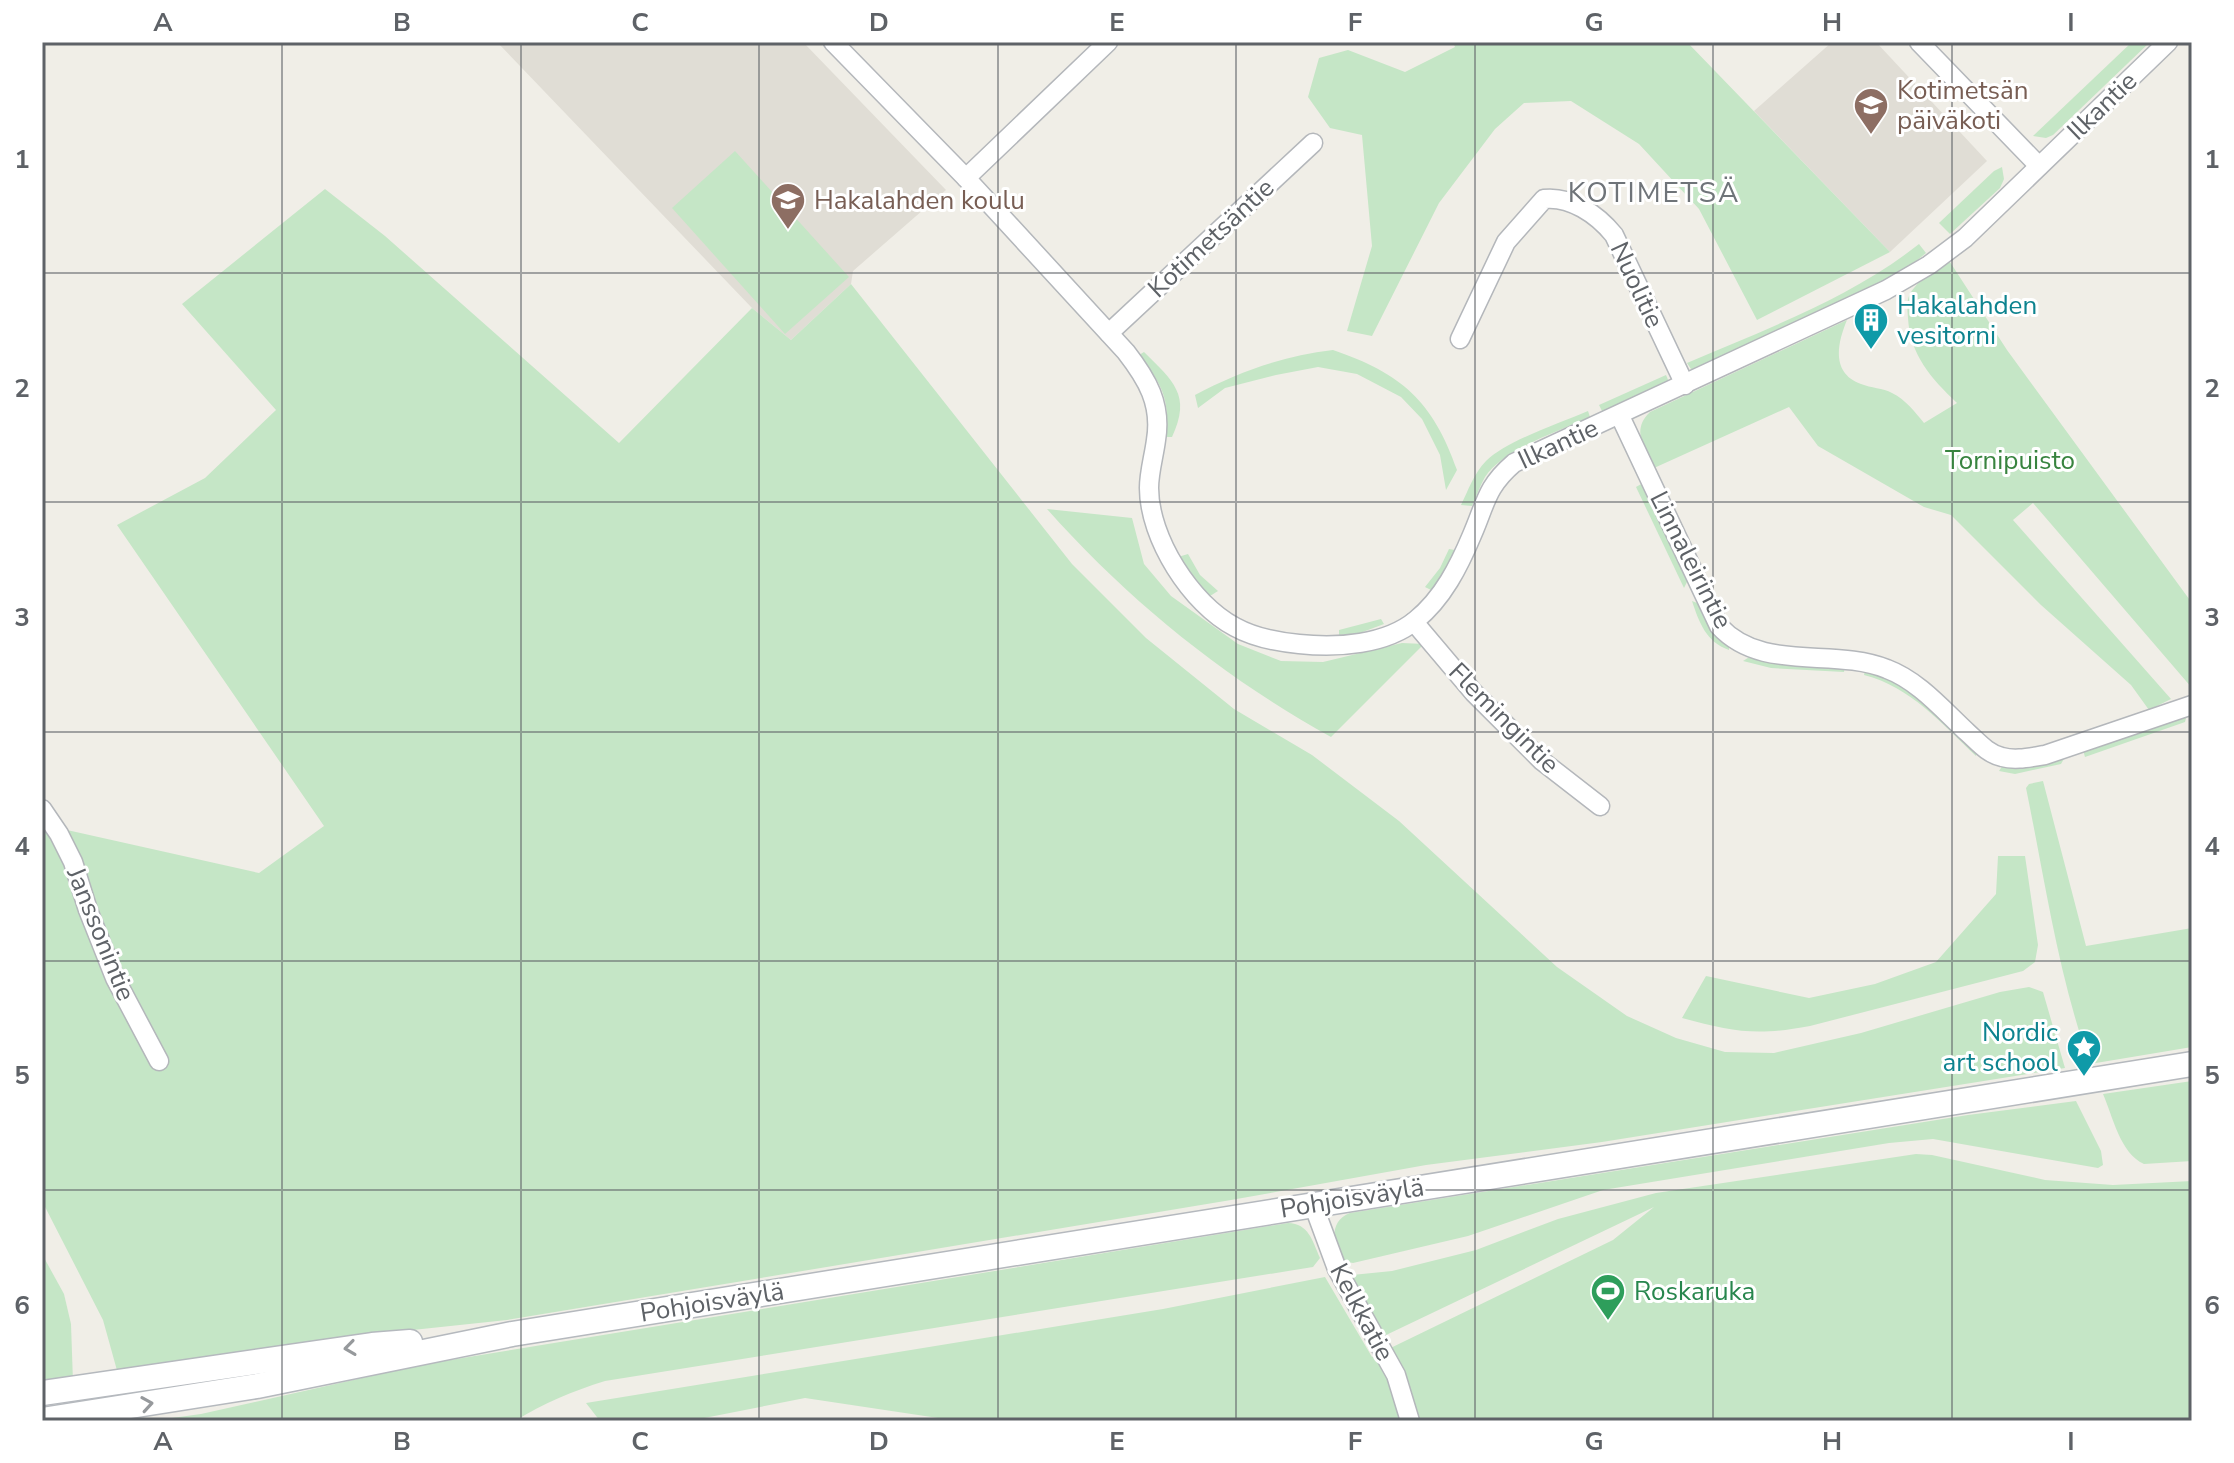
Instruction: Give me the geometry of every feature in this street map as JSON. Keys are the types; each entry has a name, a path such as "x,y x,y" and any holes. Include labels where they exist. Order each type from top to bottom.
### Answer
{"main road":[{"name":"Pohjoisväylä","path":"42,1420 257,1386 512,1334 2192,1064"},
{"name":"Pohjoisväylä","path":"42,1393 372,1345 512,1334"}],"street":[{"name":"Ilkantie","path":"833,42 966,178 1146,377 1156,406 1157,436 1149,489 1158,531 1169,559 1179,574 1210,608 1233,627 1279,642 1308,645 1361,643 1393,633 1414,622 1438,598 1451,578 1473,535 1491,486 1514,463 1886,290 1929,265 1965,238 2168,42"},
{"path":"966,178 1108,42"},
{"path":"1919,42 2039,166"},
{"name":"Kotimetsäntie","path":"1109,333 1313,143"},
{"name":"Nuolitie","path":"1460,339 1506,242 1544,199 1559,197 1605,223 1614,235 1685,385"},
{"name":"Linnaleirintie","path":"1620,416 1714,617 1729,637 1743,645 1769,654 1858,661 1886,668 1915,684 1983,746 2002,757 2045,755 2192,705"},
{"name":"Flemingintie","path":"1414,622 1474,693 1542,761 1600,806"},
{"name":"Janssonintie","path":"42,809 73,862 115,978 159,1061"},
{"name":"Kelkkatie","path":"1313,1204 1345,1285 1396,1375 1410,1421"}],"shaded area":[{"name":"Hakalahden koulu","path":"497,42 803,42 946,190 853,271 851,284 791,340 752,308"},
{"name":"Kotimetsän päiväkoti","path":"1832,42 1876,42 1987,161 1890,252 1754,111"}],"green space":[{"path":"1453,42 1687,42 1890,252 1757,320 1699,209 1639,144 1571,101 1524,103 1495,129 1439,203 1372,336 1347,331 1372,246 1362,135 1330,128 1308,97 1319,58 1348,50 1405,72 1455,47"},
{"path":"2132,42 2150,42 2053,135 2046,138 2033,136"},
{"path":"735,151 849,277 785,334 672,208"},
{"path":"2002,167 2004,179 2000,188 1950,234 1939,223"},
{"path":"325,189 385,236 619,443 752,308 791,340 851,284 1072,564 1146,638 1234,709 1312,755 1399,821 1557,967 1627,1016 1676,1038 1725,1052 1774,1053 1861,1033 2000,992 2029,987 2043,992 2065,1068 1602,1142 1426,1165 507,1320 356,1336 118,1374 103,1320 42,1201 42,816 67,830 259,873 324,826 117,525 205,478 276,410 182,304"},
{"path":"1919,244 1926,253 1905,270 1866,291 1693,372 1687,363 1837,296"},
{"name":"Tornipuisto","path":"1950,262 2007,350 2192,603 2192,688 2033,503 2013,520 2171,699 2149,710 2131,685 2041,605 1951,515 1924,507 1818,446 1789,407 1654,468 1646,453 1640,432 1650,412 1847,320 1839,357 1851,379 1897,396 1924,423 1957,403 1931,375 1918,355 1907,310 1910,295 1917,284"},
{"path":"1333,350 1396,380 1425,408 1448,446 1457,470 1446,490 1440,455 1422,419 1401,397 1357,374 1318,367 1276,375 1225,388 1198,408 1195,395 1229,379 1279,361"},
{"path":"1144,352 1171,381 1180,399 1178,422 1172,437 1165,437 1167,413 1163,393 1139,355"},
{"path":"1666,375 1669,382 1603,413 1599,405"},
{"path":"1588,411 1590,417 1518,449 1505,458 1485,477 1472,506 1461,505 1478,471 1495,454"},
{"path":"1643,483 1688,580 1684,588 1636,487"},
{"path":"1047,509 1132,518 1144,564 1171,596 1238,644 1281,661 1323,662 1402,643 1424,644 1331,737 1253,689 1179,635 1111,575"},
{"path":"1449,549 1455,550 1445,571 1431,590 1425,587 1440,568"},
{"path":"1188,554 1200,575 1218,591 1210,596 1189,576 1178,557"},
{"path":"1692,601 1697,603 1714,631 1729,642 1729,650 1709,637"},
{"path":"1381,619 1384,624 1360,633 1339,635 1339,630"},
{"path":"1751,656 1845,666 1844,672 1771,668 1743,661"},
{"path":"1865,670 1913,689 1977,749 1976,756 1911,697 1864,675"},
{"path":"2187,714 2185,722 2085,757 2083,750"},
{"path":"2065,757 2061,764 2015,774 1999,771 2003,765"},
{"path":"2043,781 2086,946 2192,928 2192,1047 2090,1064 2061,962 2026,788 2029,784"},
{"path":"1998,856 2025,856 2038,945 2035,962 2023,971 1791,1029 1745,1031 1682,1018 1706,976 1809,998 1875,984 1936,962 1996,894"},
{"path":"2192,1081 2192,1161 2144,1164 2136,1159 2118,1134 2103,1094"},
{"path":"2076,1101 2101,1151 2103,1165 2098,1168 1933,1139 1889,1143 1603,1190 1468,1236 1353,1263 1342,1261 1336,1247 1334,1234 1338,1221 1350,1213 1968,1115"},
{"path":"1916,1154 2045,1180 2113,1185 2192,1181 2192,1421 958,1421 805,1398 689,1421 600,1421 586,1403 1163,1309 1325,1277 1372,1357 1613,1240 1654,1207 1384,1336 1352,1275 1392,1271 1476,1250 1558,1219 1656,1193"},
{"path":"1288,1223 1301,1226 1312,1239 1320,1258 1313,1267 605,1381 559,1398 515,1421 150,1421 201,1414 420,1365"},
{"path":"42,1254 64,1294 71,1324 73,1382 42,1385"}],"place":[{"name":"Kotimetsän päiväkoti","path":"1871,136"},
{"name":"Hakalahden koulu","path":"788,231"},
{"name":"Hakalahden vesitorni","path":"1871,351"},
{"name":"Nordic art school","path":"2084,1078"},
{"name":"Roskaruka","path":"1608,1322"}],"district":[{"name":"KOTIMETSÄ","path":"1654,193"}]}
